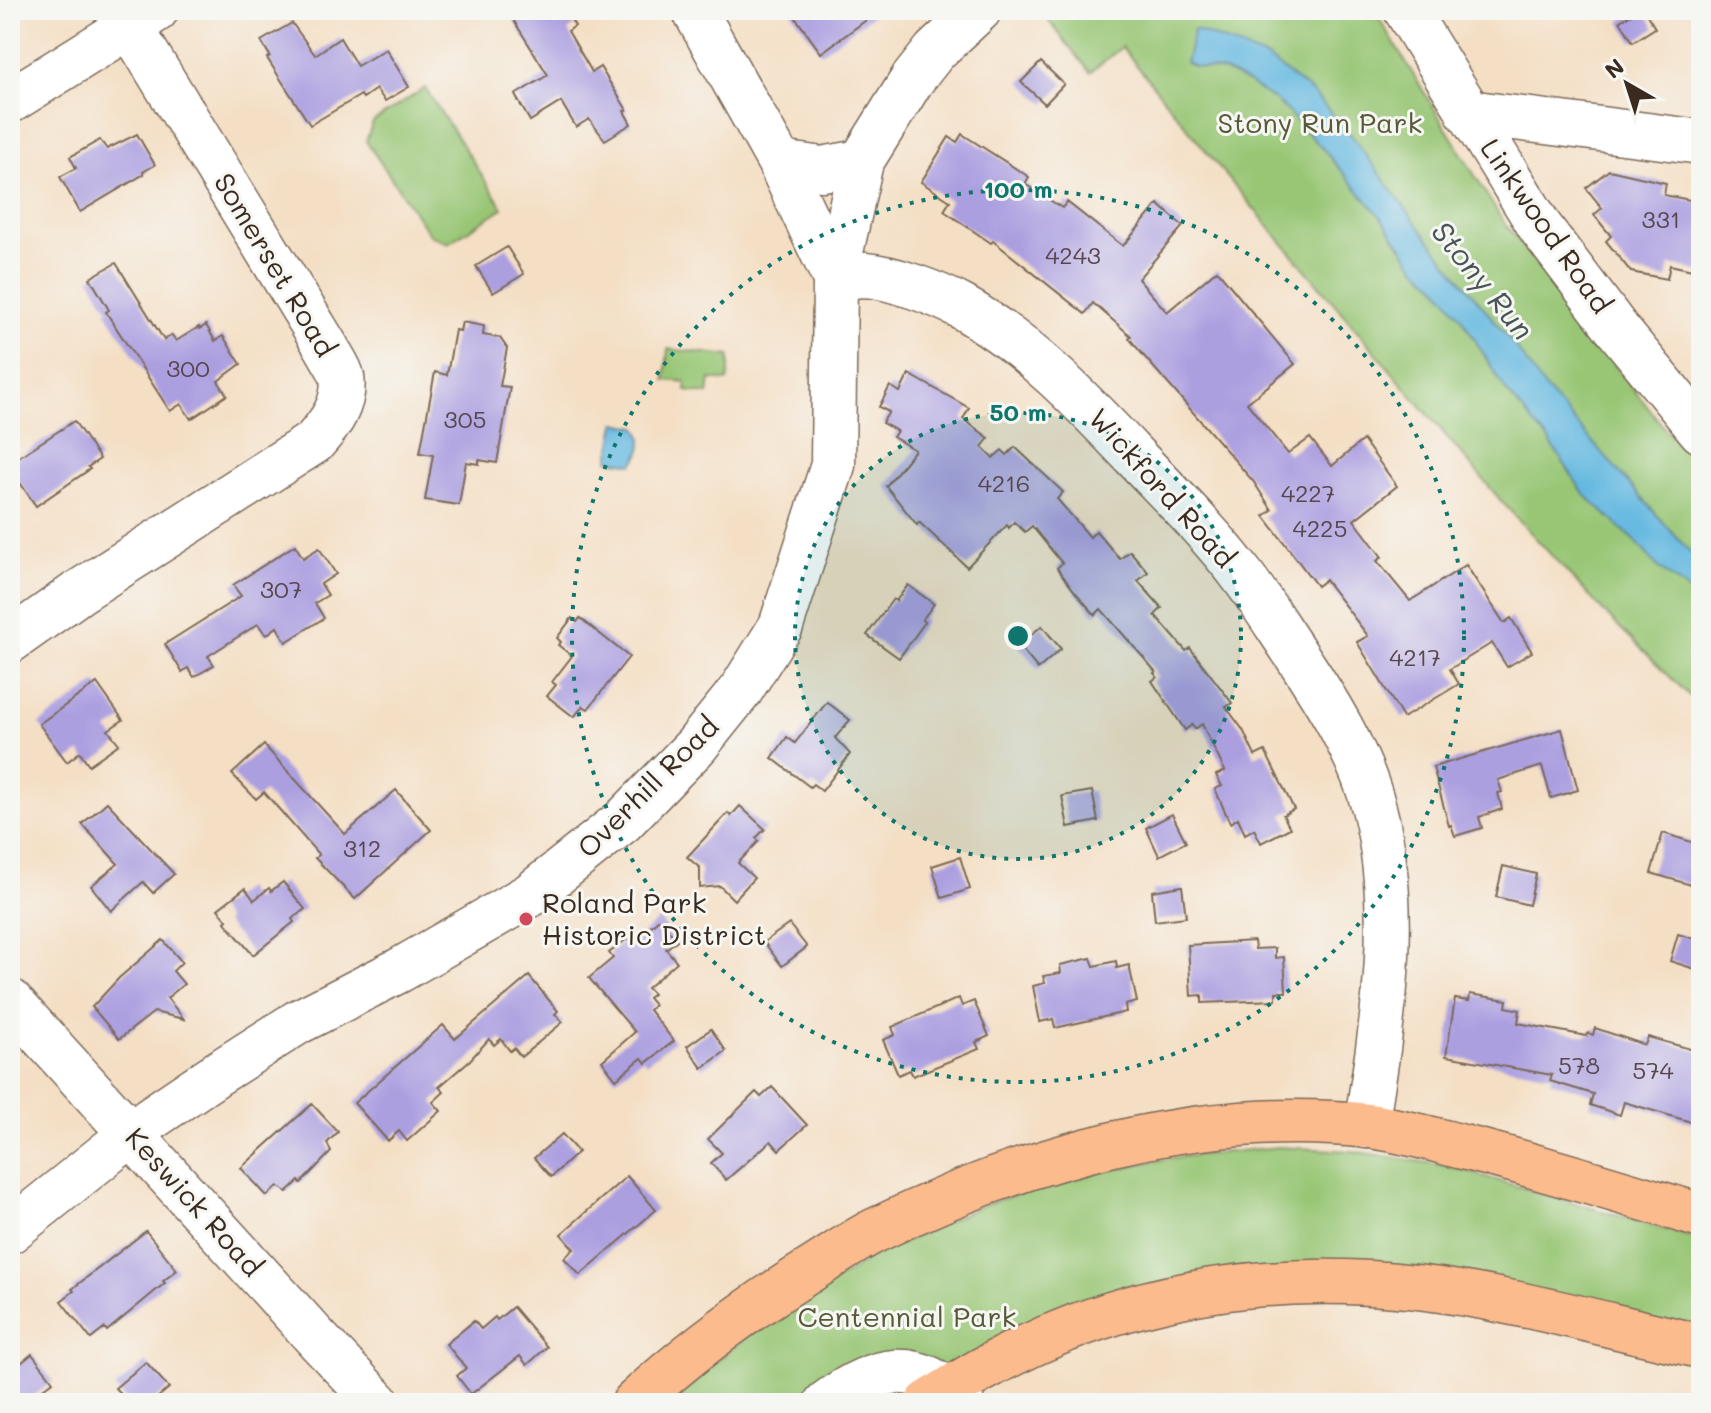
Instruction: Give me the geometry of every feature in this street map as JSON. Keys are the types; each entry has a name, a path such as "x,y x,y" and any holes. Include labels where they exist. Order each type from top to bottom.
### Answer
{"main road":[{"path":"634,1403 699,1346 871,1232 1009,1174 1138,1139 1209,1128 1276,1123 1366,1126 1511,1159 1701,1216"},
{"path":"946,1398 1045,1338 1091,1318 1153,1301 1264,1282 1324,1281 1418,1287 1701,1346"}],"street":[{"path":"694,10 780,163 835,279"},
{"name":"Overhill Road","path":"10,1231 132,1133 215,1075 298,1022 400,970 530,895 606,836 696,746 741,690 781,626 833,465 835,279 861,162 894,106 920,70 935,51 979,10"},
{"name":"Linkwood Road","path":"1406,10 1540,227 1617,329 1701,431"},
{"path":"10,101 143,18"},
{"name":"Somerset Road","path":"10,641 91,584 314,442 331,424 340,404 342,376 143,18"},
{"path":"1468,112 1701,142"},
{"path":"780,163 822,169 861,162"},
{"name":"Wickford Road","path":"835,279 865,275 911,286 960,306 1027,353 1083,402 1243,577 1309,673 1359,762 1374,809 1386,882 1388,941 1382,1019 1366,1126"},
{"name":"Keswick Road","path":"10,1001 378,1403"},
{"path":"826,1403 868,1378 902,1370 922,1374 946,1398"}],"green space":[{"name":"Stony Run Park","path":"1040,10 1374,10 1499,215 1701,474 1701,707 1606,614 1503,503 1228,178 1122,47 1090,72"},
{"path":"425,88 503,208 448,243 430,235 366,141 373,122"},
{"path":"668,349 730,356 728,381 710,379 708,394 686,391 686,382 665,380"},
{"name":"Centennial Park","path":"1278,1147 1352,1151 1448,1166 1701,1240 1701,1332 1234,1275 908,1398 902,1403 667,1403 748,1335 873,1257 980,1206 1066,1179 1170,1158"}],"water":[{"name":"Stony Run","path":"1194,29 1267,58 1312,92 1351,135 1543,386 1701,566 1701,608 1685,588 1658,567 1585,495 1549,441 1506,391 1461,317 1438,287 1415,266 1380,216 1324,150 1279,103 1250,84 1225,71 1186,63"},
{"path":"616,423 637,427 640,432 642,446 633,464 609,460"}],"building":[{"path":"507,10 565,10 575,26 568,31 592,72 600,67 627,110 624,111 631,124 605,140 589,119 576,127 561,102 530,121 515,95 548,75"},
{"path":"790,10 880,10 821,53"},
{"path":"1638,10 1644,10 1655,28 1633,42 1620,21"},
{"path":"292,23 315,55 340,38 357,66 386,49 409,87 385,101 376,89 310,125 267,58 270,56 261,41"},
{"path":"1041,62 1064,84 1045,104 1021,82"},
{"path":"137,134 155,165 80,212 60,177 76,168 70,157 100,140 107,149"},
{"path":"962,134 1029,177 1025,184 1062,208 1067,202 1123,246 1158,204 1183,226 1138,279 1167,312 1217,270 1295,364 1247,403 1288,454 1310,438 1332,466 1363,440 1397,486 1354,520 1382,557 1377,561 1410,601 1466,565 1504,623 1511,618 1532,652 1507,667 1492,643 1450,669 1459,684 1403,718 1357,642 1368,636 1325,580 1317,586 1264,516 1272,510 1253,481 1143,355 1129,338 1131,336 1093,303 1085,314 993,241 991,243 944,211 950,201 921,182 949,137 957,142"},
{"path":"1609,170 1666,183 1664,195 1701,202 1701,272 1670,265 1667,279 1631,272 1606,241 1611,236 1594,215 1602,208 1586,188"},
{"path":"507,247 524,274 493,293 476,266"},
{"path":"116,263 164,340 172,335 176,341 206,325 215,341 223,336 241,364 218,381 227,395 191,419 181,404 170,411 106,312 109,310 90,278"},
{"path":"462,322 484,326 483,335 500,338 507,348 500,386 510,387 497,463 479,460 479,464 466,462 459,505 425,500 433,455 420,453 435,372 447,375 455,330 460,331"},
{"path":"909,374 969,408 963,419 989,438 982,447 993,458 1002,450 1007,455 1015,447 1063,492 1057,499 1090,537 1096,531 1120,559 1130,551 1148,572 1138,581 1162,608 1155,615 1186,651 1190,648 1232,703 1226,707 1243,730 1255,756 1265,751 1294,809 1283,815 1290,828 1261,843 1254,829 1245,834 1238,818 1230,823 1215,789 1222,786 1216,775 1225,771 1202,724 1185,730 1152,681 1157,677 1156,672 1101,609 1095,615 1076,593 1057,568 1062,563 1032,526 1025,532 1014,522 1009,528 1007,525 967,567 919,522 917,525 886,486 915,450 893,437 897,431 882,423 889,412 879,407 890,386 900,392"},
{"path":"74,421 100,459 36,506 14,474 18,471 11,462"},
{"path":"295,545 303,558 319,548 336,574 321,584 328,595 315,603 324,618 286,642 277,627 266,635 258,624 208,656 214,665 194,677 188,668 182,672 165,644 241,596 233,585"},
{"path":"908,585 934,604 899,658 867,635 893,599 896,601"},
{"path":"572,618 577,622 580,618 629,657 588,709 583,706 574,717 547,696 556,685 552,682 572,656 558,645 561,642 557,638"},
{"path":"1042,626 1061,649 1038,669 1018,645"},
{"path":"97,683 123,720 108,730 119,744 89,765 80,752 67,762 39,724"},
{"path":"827,702 850,720 835,738 850,754 822,791 813,784 810,787 772,758 787,737 795,743"},
{"path":"1562,729 1578,790 1551,798 1542,766 1498,780 1502,809 1479,817 1482,828 1455,836 1449,826 1433,767"},
{"path":"264,745 345,834 396,790 431,830 355,899 315,858 319,855 264,792 256,799 232,774"},
{"path":"1092,791 1098,821 1068,827 1062,796"},
{"path":"107,802 174,874 153,893 143,882 111,911 91,886 118,864 82,824"},
{"path":"740,806 765,829 756,838 759,841 738,863 754,878 734,900 720,886 700,888 700,868 687,857 728,813 731,816"},
{"path":"1172,814 1186,842 1159,856 1146,828"},
{"path":"1663,833 1701,845 1701,888 1651,873"},
{"path":"960,857 970,889 942,898 932,866"},
{"path":"1503,866 1536,874 1529,905 1496,897"},
{"path":"283,882 305,909 292,919 294,922 253,955 218,909 245,888 254,900"},
{"path":"1182,886 1186,917 1155,921 1152,891"},
{"path":"659,919 677,940 666,949 677,962 647,988 653,994 648,998 654,1005 649,1010 674,1041 646,1063 642,1058 616,1079 602,1061 635,1032 589,978 613,958 609,953 628,938 632,943"},
{"path":"789,924 807,947 782,966 764,942"},
{"path":"1678,934 1701,941 1701,971 1670,961"},
{"path":"163,940 182,962 173,971 184,984 167,998 184,1019 154,1012 119,1039 92,1007 119,978"},
{"path":"1254,941 1255,949 1275,948 1275,958 1284,957 1286,992 1276,992 1276,1000 1202,1003 1202,995 1191,996 1188,945"},
{"path":"1091,958 1094,966 1116,961 1117,968 1129,965 1137,1002 1125,1005 1126,1012 1055,1028 1053,1019 1040,1022 1033,986 1045,983 1043,976 1061,973 1060,965"},
{"path":"529,976 558,1011 555,1014 563,1022 521,1057 514,1048 510,1051 501,1039 494,1045 489,1039 439,1087 444,1092 433,1102 441,1111 407,1141 399,1131 388,1141 354,1103 443,1025 455,1039"},
{"path":"1470,994 1507,1000 1506,1007 1520,1010 1518,1023 1587,1036 1588,1033 1593,1035 1595,1028 1645,1045 1648,1037 1701,1052 1701,1125 1624,1102 1620,1115 1590,1105 1593,1094 1550,1081 1552,1075 1446,1056 1455,999 1469,1001"},
{"path":"959,998 962,1006 974,1001 989,1036 976,1042 979,1049 913,1076 910,1070 898,1075 883,1040 895,1035 892,1027"},
{"path":"711,1029 726,1051 702,1068 687,1046"},
{"path":"772,1087 807,1125 779,1150 771,1141 726,1180 711,1163 722,1153 708,1139 756,1092 761,1097"},
{"path":"312,1104 338,1132 327,1143 331,1152 301,1183 299,1181 287,1192 278,1186 267,1196 241,1168"},
{"path":"562,1134 578,1152 551,1177 534,1158"},
{"path":"627,1176 656,1210 580,1275 564,1258 574,1249 561,1234"},
{"path":"146,1231 177,1270 107,1331 105,1328 91,1339 61,1301"},
{"path":"513,1307 547,1347 527,1365 520,1356 471,1394 457,1376 466,1368 446,1344 474,1321 481,1329"},
{"path":"32,1354 53,1381 25,1403 10,1403 10,1372"},
{"path":"146,1362 169,1388 151,1403 128,1403 115,1388"}],"place":[{"name":"Roland Park Historic District","path":"526,919"}]}
